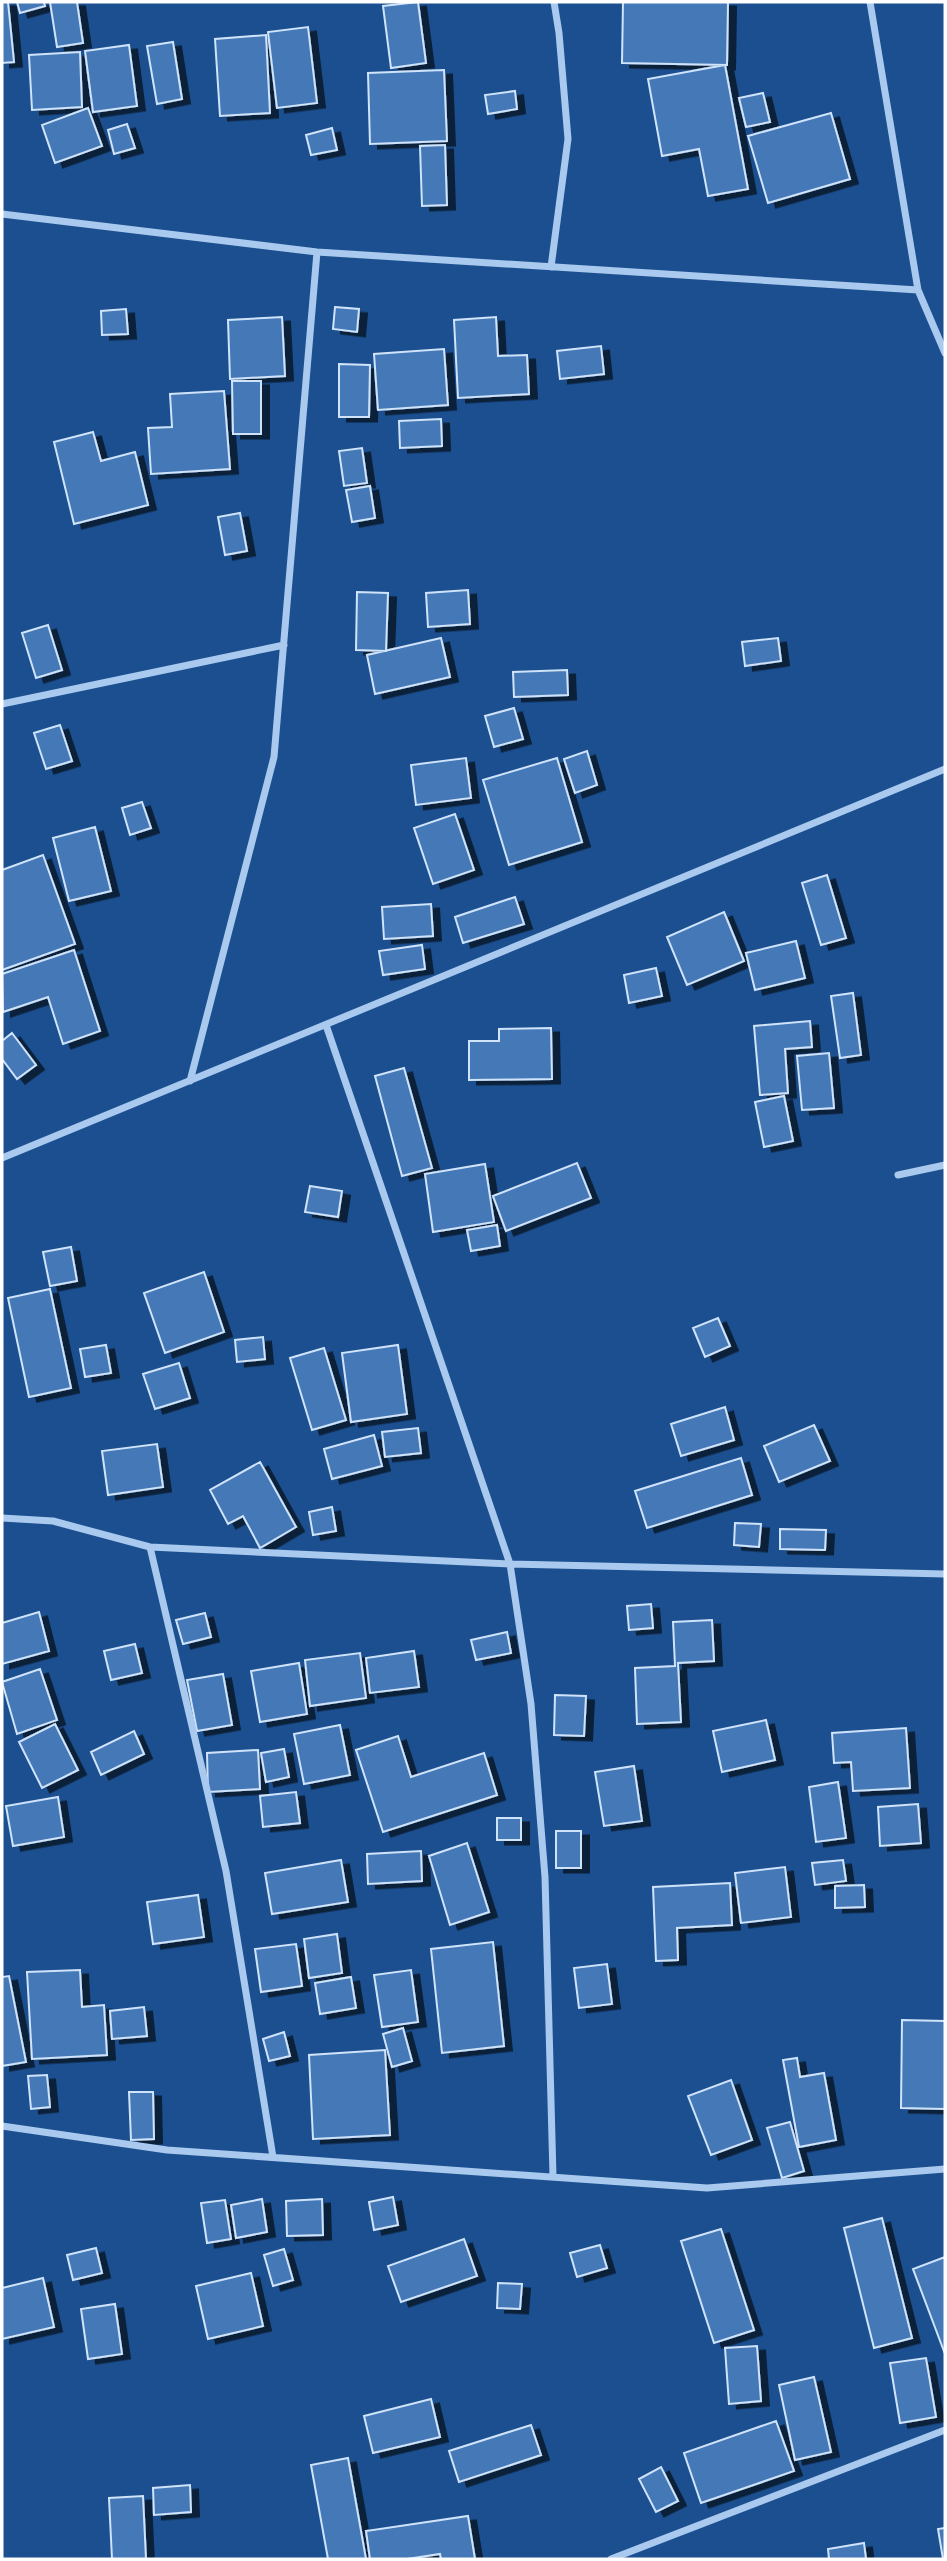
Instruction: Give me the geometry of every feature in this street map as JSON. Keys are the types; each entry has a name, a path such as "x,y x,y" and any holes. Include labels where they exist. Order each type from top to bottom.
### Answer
{"street":[{"path":"551,267 568,139 554,2"},
{"path":"870,2 918,290 945,353"},
{"path":"2,214 317,252 918,290"},
{"path":"190,1081 274,757 317,252"},
{"path":"2,704 284,645"},
{"path":"2,1158 945,769"},
{"path":"326,1025 510,1564 531,1704 545,1877 553,2176"},
{"path":"898,1175 945,1165"},
{"path":"2,1518 53,1521 150,1546 510,1564 945,1574"},
{"path":"150,1546 226,1871 273,2157"},
{"path":"2,2126 167,2150 707,2188 945,2169"},
{"path":"611,2559 945,2430"}],"building":[{"path":"2,2 8,2 14,62 2,63"},
{"path":"17,2 44,2 45,6 20,13"},
{"path":"50,2 77,2 83,43 57,47"},
{"path":"418,2 426,63 391,68 383,6"},
{"path":"623,2 728,2 727,65 622,63"},
{"path":"308,27 317,103 277,108 268,32"},
{"path":"266,35 270,113 220,116 215,39"},
{"path":"173,42 182,99 157,104 147,46"},
{"path":"129,45 137,106 93,112 85,51"},
{"path":"80,52 82,107 32,110 29,55"},
{"path":"725,65 748,189 708,196 699,149 662,156 648,79"},
{"path":"444,70 447,141 370,144 368,73"},
{"path":"515,91 517,109 488,114 485,95"},
{"path":"763,93 770,122 746,127 739,98"},
{"path":"88,108 102,146 55,163 42,125"},
{"path":"831,113 850,179 768,203 748,136"},
{"path":"127,124 135,148 114,154 108,130"},
{"path":"332,128 337,150 311,155 306,135"},
{"path":"445,145 447,205 422,206 420,146"},
{"path":"335,307 359,309 357,332 333,329"},
{"path":"126,309 128,334 102,335 101,311"},
{"path":"282,317 285,376 230,379 228,320"},
{"path":"496,317 498,356 527,355 529,394 458,398 454,320"},
{"path":"601,346 604,374 560,379 557,351"},
{"path":"444,349 448,405 378,410 374,354"},
{"path":"339,364 370,365 369,417 339,417"},
{"path":"232,381 261,381 261,434 233,434"},
{"path":"224,391 230,469 151,474 148,428 172,427 170,394"},
{"path":"441,419 442,446 400,448 399,421"},
{"path":"93,432 101,461 135,452 148,505 74,524 54,442"},
{"path":"362,448 367,483 344,486 339,451"},
{"path":"370,486 375,518 352,522 346,490"},
{"path":"240,513 247,551 225,555 218,517"},
{"path":"468,590 470,624 428,627 426,593"},
{"path":"357,592 388,593 386,651 356,650"},
{"path":"48,625 62,670 36,678 22,633"},
{"path":"441,638 450,677 375,694 367,655"},
{"path":"778,638 781,661 745,666 742,642"},
{"path":"567,670 568,695 514,697 513,672"},
{"path":"514,708 523,739 494,747 485,716"},
{"path":"60,725 72,761 46,769 34,733"},
{"path":"587,751 597,785 575,793 564,759"},
{"path":"466,758 471,798 416,805 411,765"},
{"path":"557,758 582,842 509,865 483,780"},
{"path":"142,802 151,828 130,835 122,808"},
{"path":"455,814 474,870 433,884 414,828"},
{"path":"95,827 111,891 69,901 53,838"},
{"path":"43,855 75,944 2,970 2,870"},
{"path":"827,875 846,938 821,945 802,883"},
{"path":"515,897 524,924 463,943 455,917"},
{"path":"431,904 433,936 384,939 382,907"},
{"path":"724,912 744,961 687,985 667,937"},
{"path":"796,941 805,978 755,990 746,953"},
{"path":"422,945 425,969 383,975 379,951"},
{"path":"74,950 100,1031 63,1044 48,997 3,1012 2,974"},
{"path":"656,968 662,996 629,1003 624,975"},
{"path":"853,993 861,1055 840,1058 831,996"},
{"path":"810,1021 812,1047 785,1049 788,1093 760,1095 754,1026"},
{"path":"551,1028 552,1079 469,1080 469,1041 499,1041 499,1029"},
{"path":"12,1033 36,1065 17,1079 2,1059 2,1041"},
{"path":"829,1053 834,1108 802,1110 797,1056"},
{"path":"404,1068 432,1168 402,1176 375,1076"},
{"path":"784,1096 793,1141 764,1147 755,1102"},
{"path":"577,1163 591,1198 506,1231 493,1196"},
{"path":"485,1164 494,1222 433,1232 425,1174"},
{"path":"310,1186 342,1191 338,1217 305,1212"},
{"path":"497,1225 500,1246 471,1251 467,1230"},
{"path":"71,1247 77,1281 50,1286 43,1252"},
{"path":"204,1272 224,1332 165,1353 144,1293"},
{"path":"50,1289 71,1388 29,1397 8,1298"},
{"path":"718,1318 730,1346 705,1357 693,1328"},
{"path":"263,1337 265,1359 237,1362 235,1340"},
{"path":"106,1345 111,1373 85,1377 80,1349"},
{"path":"398,1345 407,1414 351,1422 342,1353"},
{"path":"324,1348 346,1420 312,1430 290,1358"},
{"path":"179,1363 190,1398 155,1409 143,1374"},
{"path":"725,1407 734,1440 681,1456 671,1424"},
{"path":"814,1425 830,1461 779,1482 764,1446"},
{"path":"418,1428 421,1453 385,1457 382,1432"},
{"path":"374,1435 382,1466 332,1479 324,1449"},
{"path":"157,1444 163,1487 108,1495 102,1451"},
{"path":"741,1458 752,1495 647,1528 635,1491"},
{"path":"260,1462 296,1527 260,1548 243,1516 228,1524 210,1490"},
{"path":"332,1507 336,1531 313,1535 309,1512"},
{"path":"735,1523 761,1524 759,1547 734,1545"},
{"path":"780,1529 826,1530 825,1550 780,1549"},
{"path":"651,1604 653,1628 629,1630 627,1606"},
{"path":"39,1612 49,1651 2,1664 2,1623"},
{"path":"205,1613 211,1637 183,1644 176,1620"},
{"path":"712,1620 714,1661 678,1663 681,1722 637,1724 635,1668 675,1666 673,1622"},
{"path":"507,1632 511,1653 476,1660 471,1640"},
{"path":"135,1644 142,1673 111,1680 104,1651"},
{"path":"414,1651 419,1687 370,1693 366,1658"},
{"path":"360,1653 366,1698 310,1706 305,1660"},
{"path":"299,1663 307,1714 260,1722 251,1671"},
{"path":"40,1669 57,1720 17,1734 2,1682"},
{"path":"223,1674 232,1725 197,1731 187,1680"},
{"path":"555,1695 586,1696 584,1736 554,1735"},
{"path":"766,1720 775,1760 722,1772 713,1731"},
{"path":"55,1724 78,1770 42,1788 19,1742"},
{"path":"340,1725 350,1775 304,1784 294,1734"},
{"path":"906,1728 910,1788 853,1791 851,1762 834,1763 832,1733"},
{"path":"134,1731 144,1754 101,1775 91,1752"},
{"path":"398,1736 411,1777 484,1753 497,1795 383,1832 356,1750"},
{"path":"284,1749 289,1777 266,1782 261,1753"},
{"path":"258,1750 260,1789 208,1792 207,1753"},
{"path":"634,1766 642,1821 604,1826 595,1772"},
{"path":"838,1782 846,1838 816,1842 809,1787"},
{"path":"296,1792 300,1823 263,1827 260,1796"},
{"path":"58,1797 64,1837 13,1846 6,1806"},
{"path":"918,1804 921,1843 880,1846 878,1807"},
{"path":"497,1818 521,1818 521,1840 497,1840"},
{"path":"556,1831 581,1831 581,1868 556,1868"},
{"path":"467,1843 489,1912 450,1925 429,1856"},
{"path":"421,1851 422,1881 368,1884 367,1854"},
{"path":"341,1860 348,1902 272,1914 265,1873"},
{"path":"843,1860 846,1881 815,1885 812,1863"},
{"path":"785,1867 791,1917 741,1923 735,1873"},
{"path":"730,1883 732,1925 677,1928 678,1960 656,1961 653,1887"},
{"path":"864,1885 865,1907 835,1908 835,1886"},
{"path":"198,1895 204,1937 153,1944 147,1902"},
{"path":"337,1934 342,1973 309,1978 304,1939"},
{"path":"493,1942 504,2046 442,2053 431,1949"},
{"path":"296,1944 302,1986 261,1992 255,1949"},
{"path":"607,1964 612,2004 579,2008 574,1968"},
{"path":"80,1970 82,2007 104,2005 107,2055 32,2059 27,1972"},
{"path":"411,1970 418,2022 382,2027 374,1975"},
{"path":"9,1976 26,2062 2,2066 2,1977"},
{"path":"351,1977 356,2008 320,2014 315,1983"},
{"path":"144,2007 147,2036 112,2039 110,2011"},
{"path":"902,2020 945,2021 945,2109 901,2108"},
{"path":"403,2028 412,2061 392,2067 383,2034"},
{"path":"284,2032 290,2056 269,2061 263,2039"},
{"path":"385,2050 390,2135 313,2139 309,2055"},
{"path":"797,2058 800,2077 824,2073 836,2140 799,2147 783,2060"},
{"path":"47,2075 50,2107 31,2109 28,2076"},
{"path":"731,2080 752,2140 711,2155 688,2096"},
{"path":"129,2092 153,2092 154,2139 131,2140"},
{"path":"790,2122 804,2171 782,2178 767,2128"},
{"path":"393,2197 398,2225 374,2230 369,2202"},
{"path":"262,2199 267,2232 236,2238 231,2205"},
{"path":"322,2199 323,2235 287,2236 286,2201"},
{"path":"225,2200 231,2239 207,2243 201,2203"},
{"path":"882,2218 912,2338 874,2348 844,2228"},
{"path":"721,2229 754,2330 714,2343 681,2241"},
{"path":"464,2239 477,2276 401,2302 388,2266"},
{"path":"600,2245 607,2268 577,2277 570,2253"},
{"path":"96,2248 102,2273 73,2280 67,2255"},
{"path":"284,2249 293,2280 273,2286 264,2255"},
{"path":"945,2257 945,2354 913,2269"},
{"path":"251,2273 263,2326 208,2339 196,2286"},
{"path":"43,2278 54,2327 2,2339 2,2288"},
{"path":"498,2283 522,2284 520,2309 497,2308"},
{"path":"115,2304 122,2354 88,2359 81,2309"},
{"path":"757,2346 761,2401 729,2404 725,2348"},
{"path":"926,2358 936,2417 900,2423 890,2363"},
{"path":"814,2377 831,2452 795,2460 779,2385"},
{"path":"431,2399 440,2437 373,2453 364,2416"},
{"path":"776,2421 794,2471 701,2503 684,2453"},
{"path":"531,2425 541,2455 459,2482 449,2451"},
{"path":"348,2458 366,2559 328,2559 311,2465"},
{"path":"661,2467 678,2501 656,2512 639,2479"},
{"path":"190,2485 191,2512 154,2515 153,2488"},
{"path":"143,2496 146,2559 112,2559 109,2498"},
{"path":"468,2516 475,2559 441,2559 440,2554 407,2559 370,2559 366,2531"},
{"path":"945,2528 945,2559 943,2559 938,2529"},
{"path":"864,2543 866,2559 829,2559 828,2549"}]}
